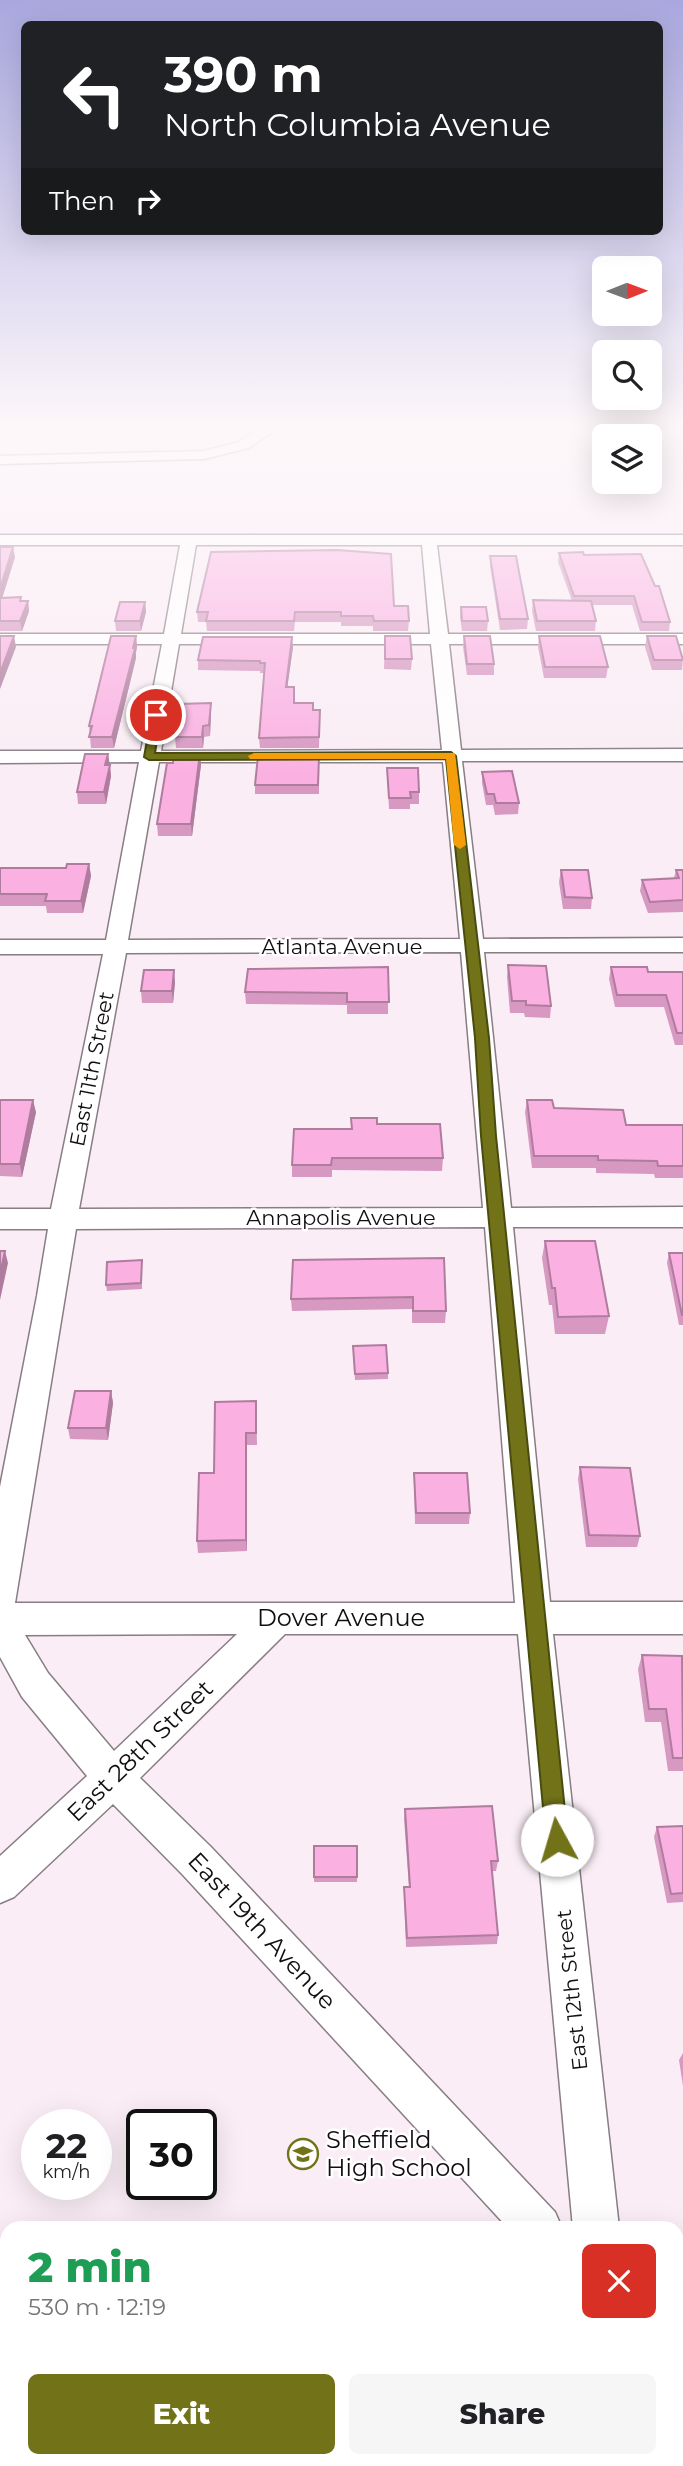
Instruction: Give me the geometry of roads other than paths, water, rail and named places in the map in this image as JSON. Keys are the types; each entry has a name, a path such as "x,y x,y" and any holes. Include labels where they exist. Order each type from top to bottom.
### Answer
{"street":[{"name":"East 11th Street","path":"0,1599 15,1494 52,1296 63,1220 116,947 187,544"},
{"name":"East 12th Street","path":"429,544 595,2221"},
{"path":"0,639 683,639"},
{"path":"0,757 683,755"},
{"name":"Atlanta Avenue","path":"0,947 683,945"},
{"name":"Annapolis Avenue","path":"0,1219 683,1217"},
{"name":"Dover Avenue","path":"0,1621 279,1617 683,1618"},
{"name":"East 28th Street","path":"0,1883 279,1617"},
{"name":"East 19th Avenue","path":"0,1621 35,1685 113,1778 207,1872 532,2221"}],"place":[{"name":"Sheffield High School","path":"303,2154"}]}
